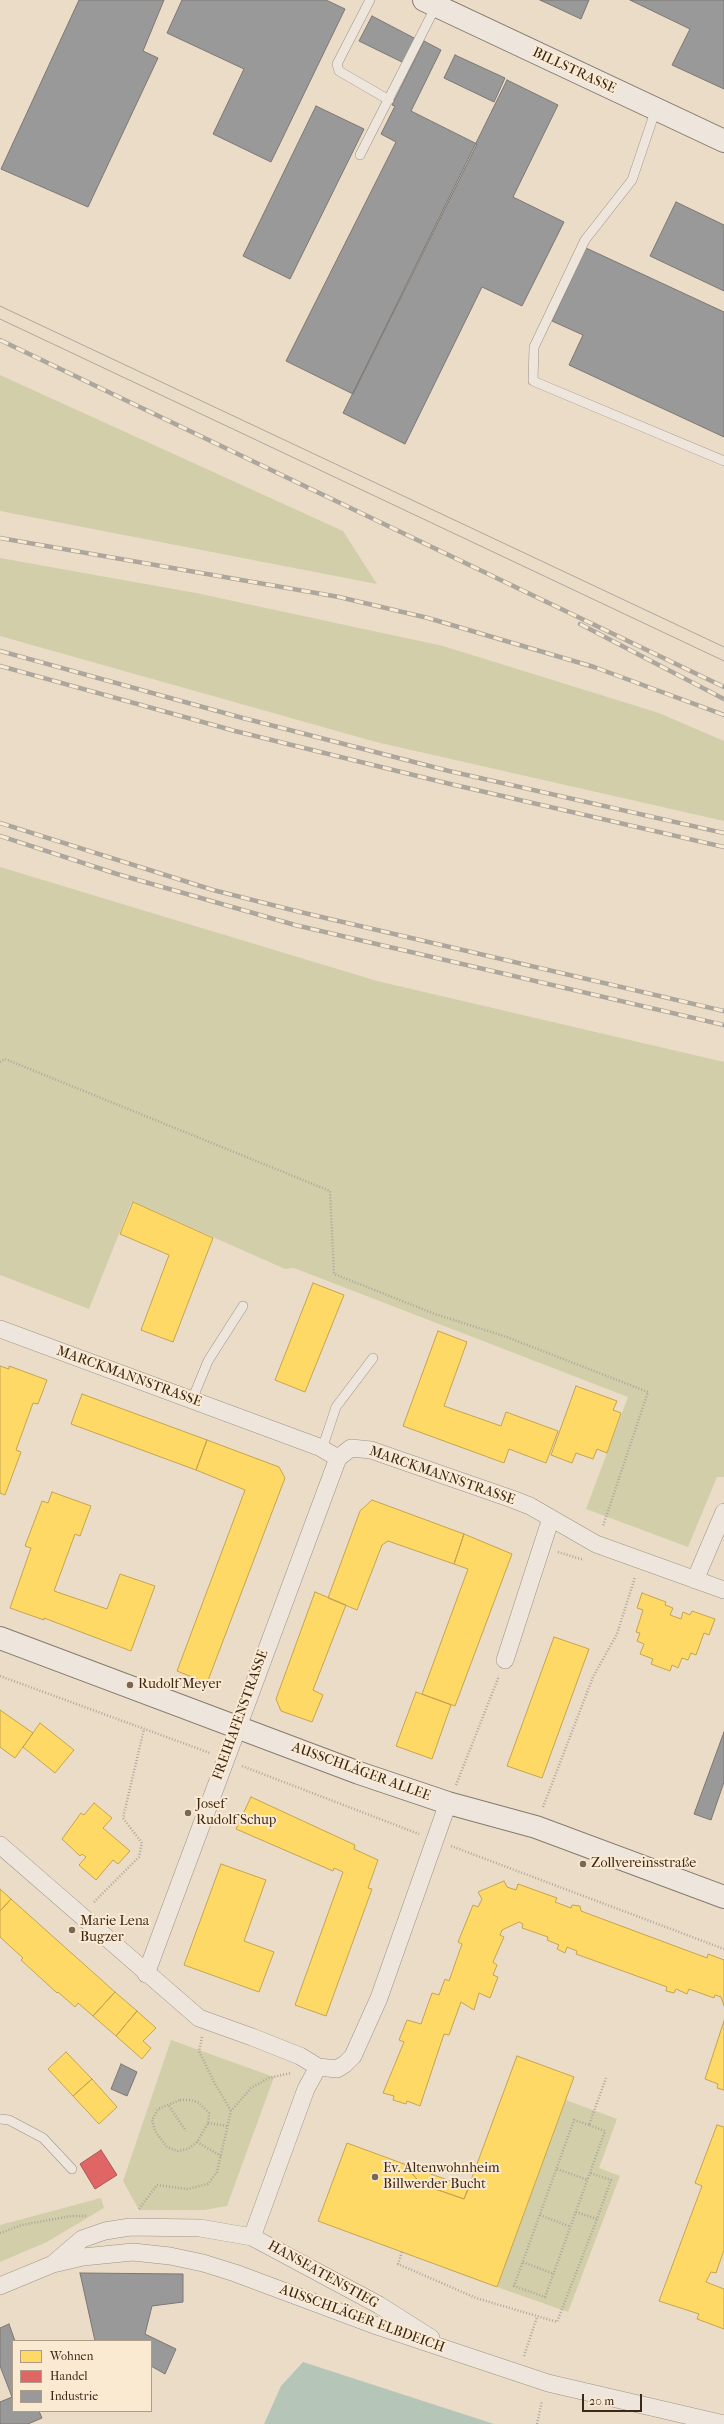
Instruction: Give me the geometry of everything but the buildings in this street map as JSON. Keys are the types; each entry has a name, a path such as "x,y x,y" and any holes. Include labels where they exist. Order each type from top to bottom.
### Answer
{"street":[{"name":"BILLSTRASSE","path":"430,3 724,141"},
{"name":"MARCKMANNSTRASSE","path":"0,1329 322,1449 338,1458 351,1448 371,1450 512,1499 596,1544 724,1590"},
{"name":"FREIHAFENSTRASSE","path":"146,1974 338,1458"},
{"path":"695,1580 724,1512"},
{"path":"505,1660 550,1518"},
{"name":"AUSSCHLÄGER ALLEE","path":"0,1638 359,1773 448,1804 536,1827 724,1897"},
{"path":"0,1845 146,1974 199,2018 259,2040 318,2067 337,2069 345,2064 357,2047 379,1998 448,1804"},
{"name":"HANSEATENSTIEG","path":"252,2237 306,2089 318,2067"},
{"name":"HANSEATENSTIEG","path":"53,2264 82,2239 105,2230 130,2227 200,2228 252,2237 379,2305 455,2353"},
{"name":"AUSSCHLÄGER ELBDEICH","path":"0,2286 53,2264 106,2254 133,2252 203,2263 455,2353 548,2383 724,2424"}],"lane":[{"path":"370,0 337,64 339,71 389,100"},
{"path":"360,155 389,100 430,3"},
{"path":"656,109 632,180 585,240 534,347 533,380 724,461"},
{"path":"192,1400 208,1361 243,1306"},
{"path":"322,1449 336,1407 373,1358"},
{"path":"0,2118 9,2120 43,2138 72,2168"}],"path":[{"path":"0,1062 5,1059 330,1191 334,1274 435,1314 504,1336 648,1392 596,1544"},
{"path":"541,1547 592,1563"},
{"path":"536,1827 593,1677 617,1634 636,1576 628,1574"},
{"path":"448,1804 505,1660"},
{"path":"0,1676 225,1759 434,1840 724,1949"},
{"path":"103,1893 139,1857 142,1843 123,1818 144,1729"},
{"path":"199,2018 202,2038 199,2050 214,2082 231,2111"},
{"path":"130,2227 142,2203 157,2185 187,2189 208,2184 217,2172 231,2111 251,2088 269,2078 318,2067"},
{"path":"589,2125 606,2078"},
{"path":"180,2100 191,2100 199,2103 209,2112 208,2123 198,2142 188,2149 178,2151 166,2147 155,2131 152,2120 158,2108 169,2106 180,2100"},
{"path":"169,2106 186,2131"},
{"path":"574,2120 605,2131 545,2297 514,2286 556,2169 574,2120"},
{"path":"208,2123 227,2126"},
{"path":"198,2142 221,2156"},
{"path":"556,2169 588,2180"},
{"path":"402,2252 398,2264 476,2298 557,2322 611,2180 590,2172"},
{"path":"576,2212 597,2219"},
{"path":"540,2215 570,2227"},
{"path":"0,2233 22,2225 71,2216 94,2216 105,2230"},
{"path":"523,2262 554,2274"},
{"path":"526,2351 537,2317"},
{"path":"537,2424 542,2401"}],"shaded area":[{"path":"0,375 343,531 377,584 0,511"},
{"path":"0,558 196,593 443,646 659,713 724,741 724,821 376,742 0,636"},
{"path":"0,867 377,981 724,1062 724,1477 717,1477 688,1547 586,1509 628,1397 294,1268 285,1269 132,1201 89,1309 0,1275"},
{"path":"171,2040 274,2077 227,2206 204,2210 139,2210 123,2181"},
{"path":"566,2100 617,2119 599,2168 620,2176 568,2312 497,2287"},
{"path":"101,2198 104,2208 47,2242 0,2262 0,2225"},
{"path":"303,2362 494,2424 264,2424 281,2386"}],"tram line":[{"path":"0,306 724,647"},
{"path":"0,319 724,661"}],"railway":[{"path":"0,340 724,687"},
{"path":"0,538 339,597 428,618 594,667 724,715"},
{"path":"580,624 724,699"},
{"path":"0,651 239,717 449,771 724,833"},
{"path":"0,666 235,731 446,783 724,847"},
{"path":"0,823 213,890 300,912 724,1011"},
{"path":"0,836 117,874 295,925 724,1025"}],"place":[{"name":"Rudolf Meyer","path":"130,1685"},
{"name":"Josef Rudolf Schup","path":"188,1813"},
{"name":"Zollvereinsstraße","path":"583,1864"},
{"name":"Marie Lena Bugzer","path":"72,1930"},
{"name":"Ev. Altenwohnheim Billwerder Bucht","path":"375,2177"}]}
